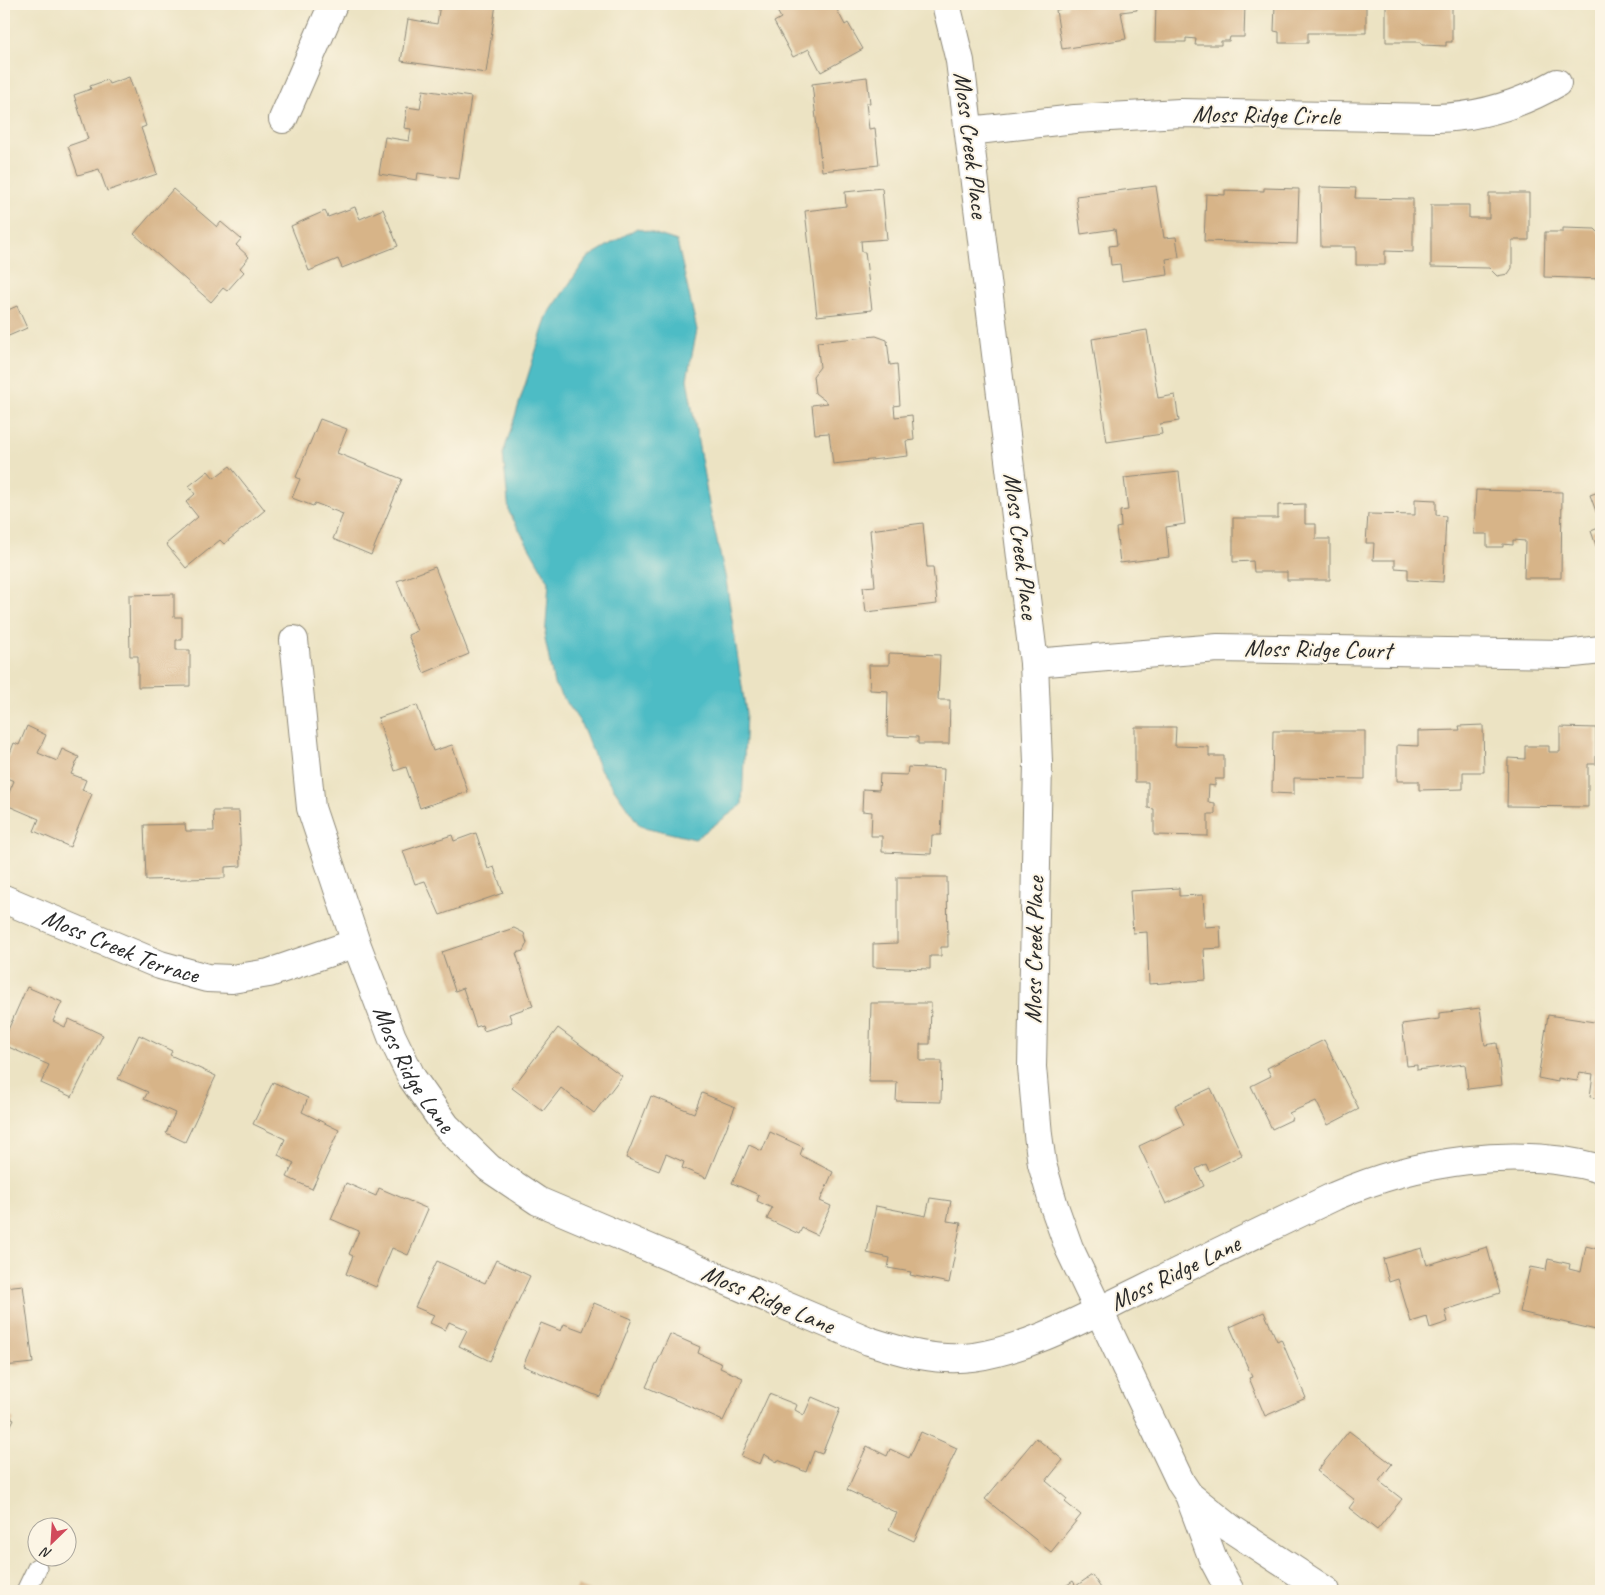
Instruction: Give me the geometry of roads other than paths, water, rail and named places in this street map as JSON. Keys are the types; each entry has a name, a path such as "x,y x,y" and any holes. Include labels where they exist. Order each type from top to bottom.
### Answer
{"street":[{"path":"283,118 333,4"},
{"name":"Moss Creek Place","path":"946,4 955,32 960,61 1034,663 1038,755 1034,1094 1042,1164 1069,1248 1181,1483 1189,1495"},
{"name":"Moss Ridge Circle","path":"969,131 1075,119 1180,114 1436,118 1475,116 1530,97 1557,83"},
{"name":"Moss Ridge Lane","path":"294,640 311,808 356,944 386,1024 412,1078 446,1126 489,1168 538,1202 869,1341 912,1354 942,1358 972,1357 1001,1352 1030,1342 1100,1310 1335,1196 1364,1184 1391,1176 1450,1162 1525,1158 1568,1162 1601,1169"},
{"name":"Moss Ridge Court","path":"1034,663 1218,648 1565,654 1601,650"},
{"name":"Moss Creek Terrace","path":"4,899 160,965 207,978 232,979 269,973 356,944"},
{"path":"1189,1495 1213,1559 1230,1591"},
{"path":"1189,1495 1230,1528 1326,1591"}],"lane":[{"path":"26,1591 37,1568"}],"water":[{"path":"637,228 677,241 697,330 687,379 710,510 726,580 746,713 742,805 695,839 640,826 600,769 580,722 554,684 545,639 549,582 509,512 503,454 547,316 587,258"}]}
